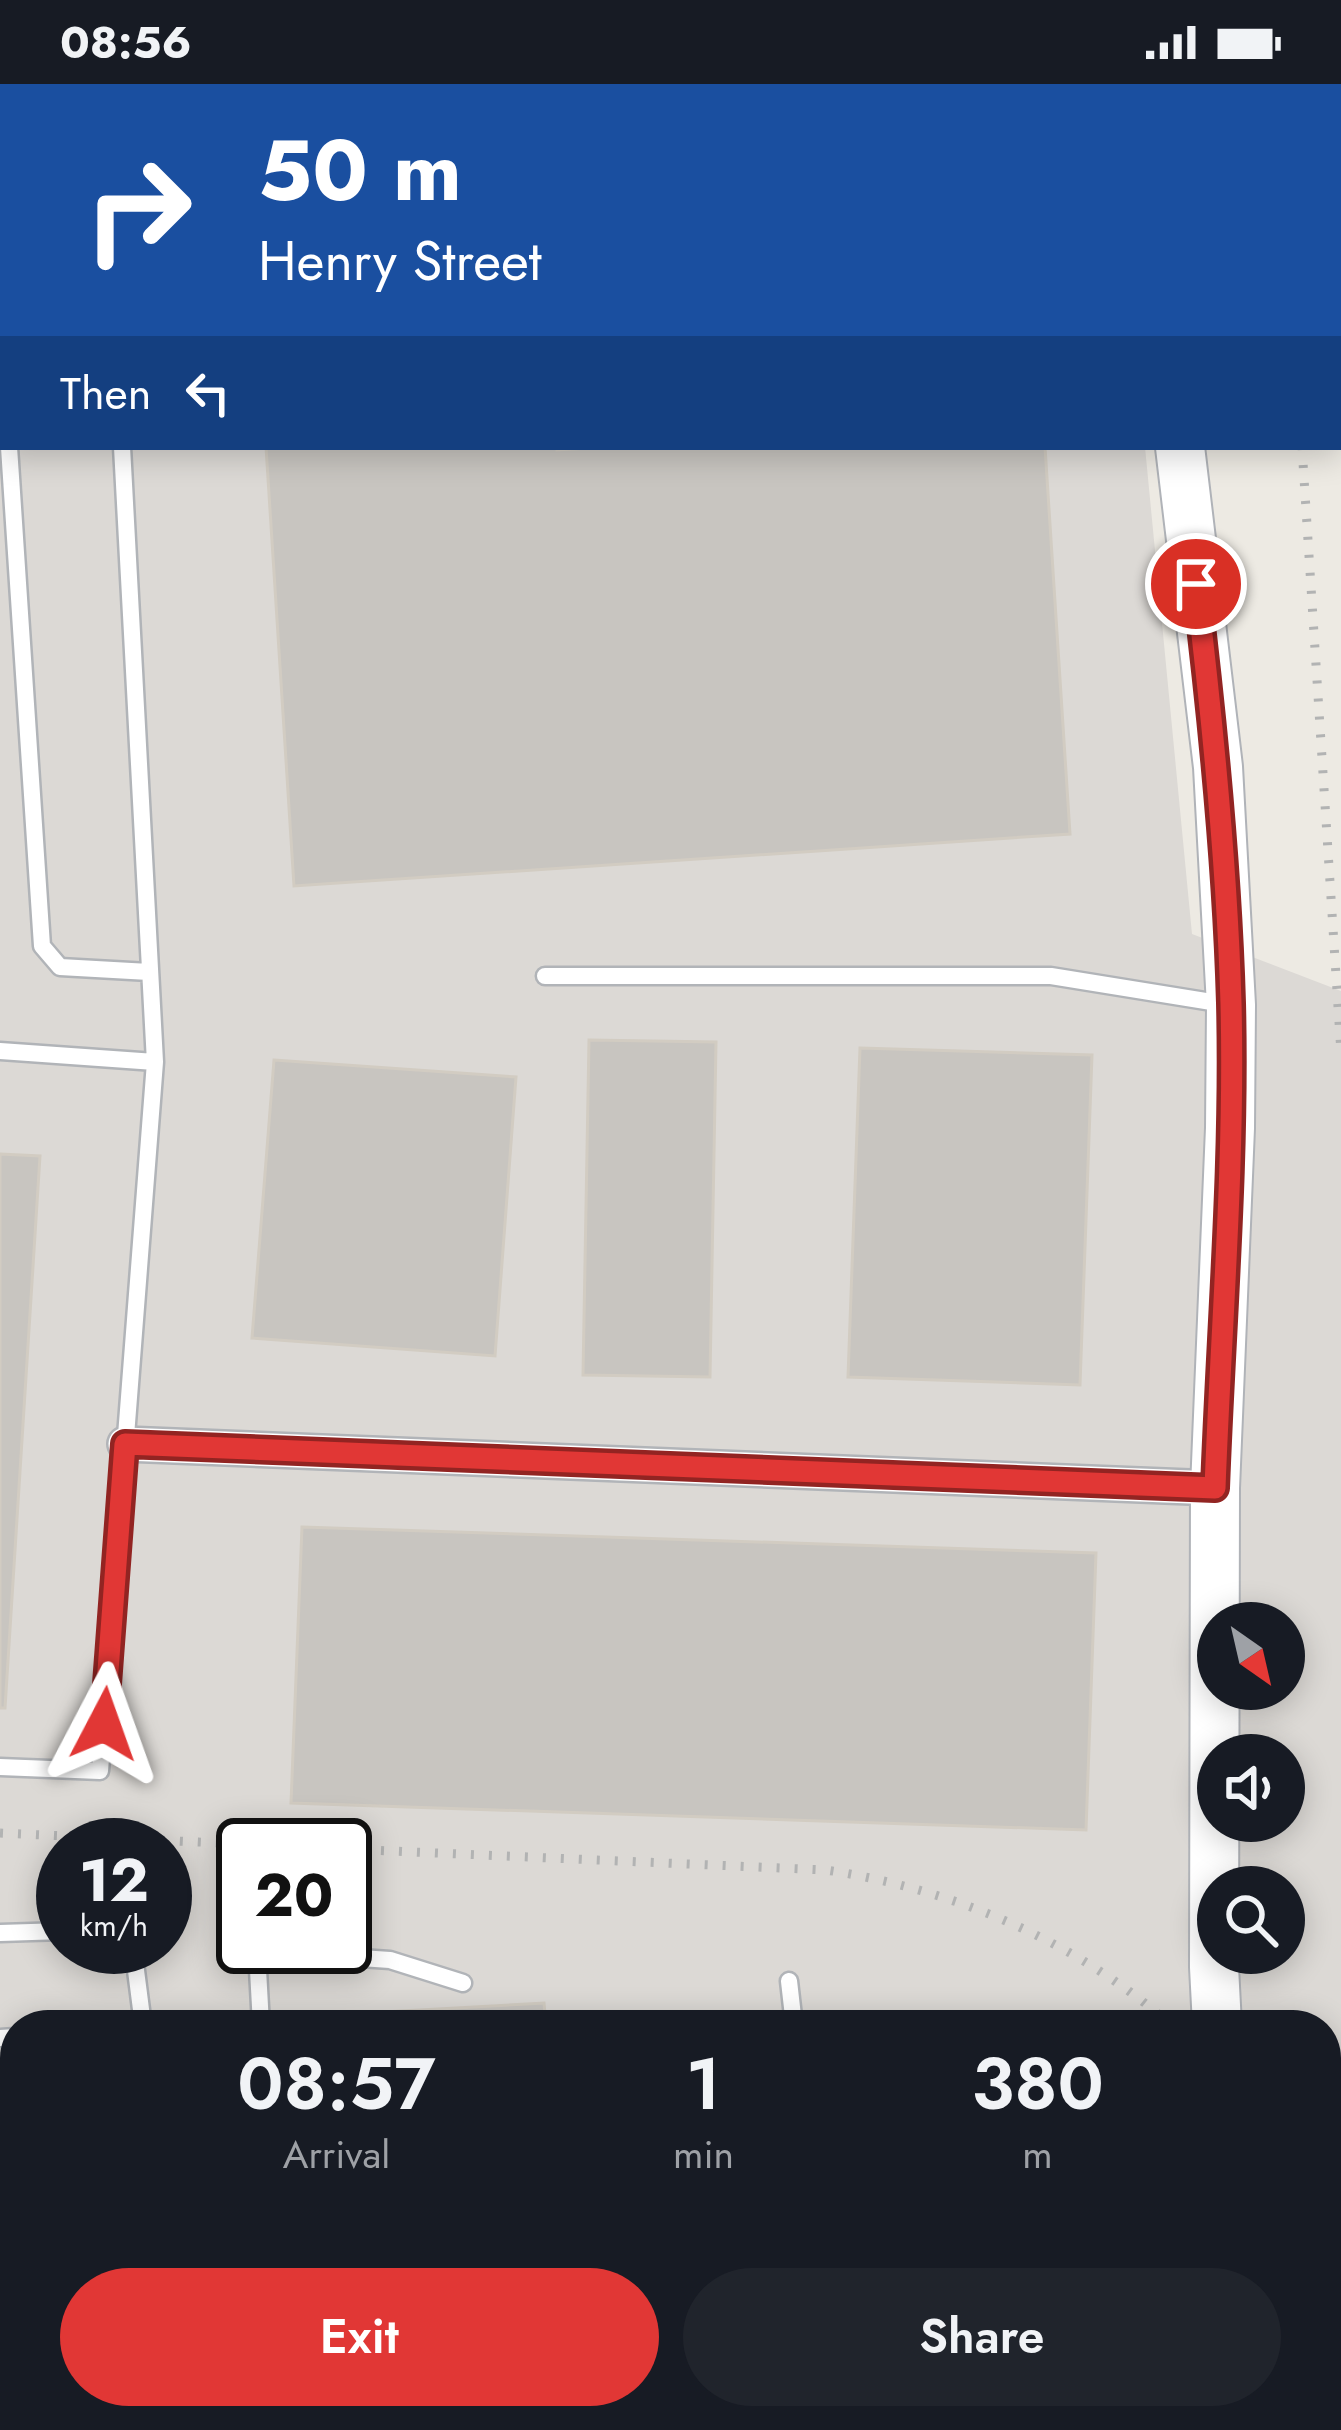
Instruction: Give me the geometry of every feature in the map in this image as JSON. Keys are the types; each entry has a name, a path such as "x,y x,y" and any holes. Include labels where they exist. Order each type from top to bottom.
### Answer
{"street":[{"path":"1180,450 1218,767 1231,1005 1215,1488 1216,2010"},
{"path":"125,1444 1215,1488"}],"lane":[{"path":"10,450 40,937 46,954 60,967 149,972"},
{"path":"0,1767 100,1771 155,1062 122,450"},
{"path":"545,976 1051,976 1231,1005"},
{"path":"0,1051 155,1062"},
{"path":"0,1933 36,1932"},
{"path":"260,2010 257,1951 391,1960 463,1983"},
{"path":"136,1974 141,2010"},
{"path":"789,1981 792,2010"}],"shaded area":[{"path":"0,450 1145,450 1192,934 1341,991 1341,2010 0,2010"}],"building":[{"path":"266,450 1045,450 1070,834 294,886"},
{"path":"589,1040 716,1042 710,1377 583,1375"},
{"path":"860,1048 1092,1055 1080,1385 848,1377"},
{"path":"274,1060 516,1077 495,1356 252,1338"},
{"path":"0,1154 40,1156 5,1708 0,1708"},
{"path":"302,1527 1096,1553 1086,1830 291,1803"},
{"path":"544,2003 545,2010 420,2010"}],"railway":[{"path":"1302,450 1341,1053"},
{"path":"0,1833 216,1843"},
{"path":"372,1850 826,1870 873,1879 920,1890 1010,1923 1094,1968 1152,2010"}],"route":[{"path":"104,1724 125,1444 1215,1488 1231,1005 1218,767 1196,584"}]}
